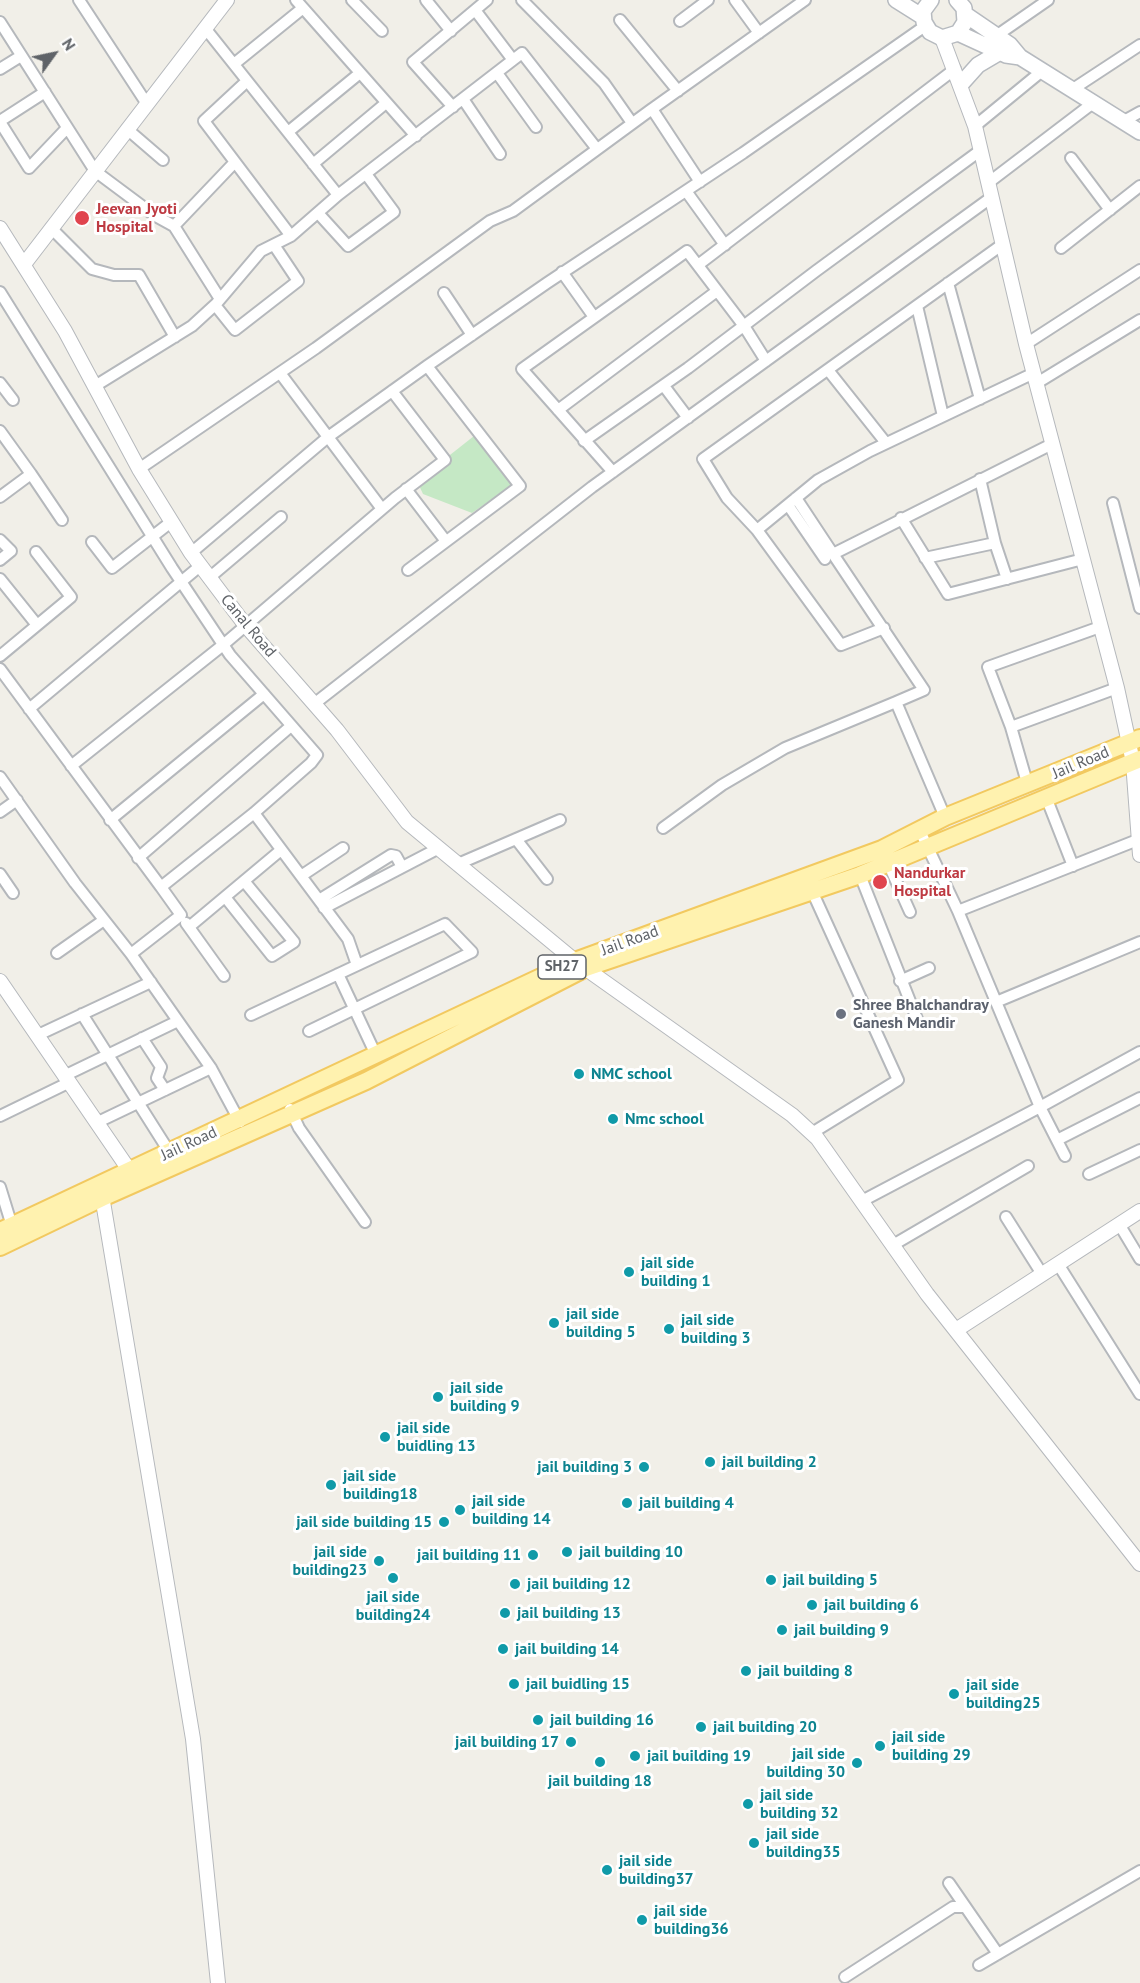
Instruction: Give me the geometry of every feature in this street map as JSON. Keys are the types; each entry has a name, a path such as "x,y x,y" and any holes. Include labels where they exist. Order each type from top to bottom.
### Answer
{"main road":[{"path":"896,0 942,38 958,33 1000,52 1020,57"},
{"path":"924,22 926,6 931,0"},
{"path":"957,0 966,15 1010,45 1020,57 1140,132"},
{"path":"958,33 966,15"},
{"path":"958,76 1000,52"},
{"name":"Jail Road","path":"6,1229 134,1177 170,1153 243,1128 285,1098 581,964 882,849 945,817 1028,786 1134,741"},
{"path":"134,1177 243,1128 293,1115 366,1080 581,964 860,875 1136,760"},
{"path":"0,1247 101,1192"}],"street":[{"path":"79,0 147,104"},
{"path":"25,263 227,0"},
{"path":"426,0 451,31"},
{"path":"453,107 413,63 487,0"},
{"path":"522,0 604,83 632,123"},
{"path":"680,21 708,0"},
{"path":"735,0 759,33"},
{"path":"139,469 280,373 490,221 513,211 805,0"},
{"path":"996,36 1048,0"},
{"path":"359,2 382,31"},
{"path":"234,64 299,4 416,136"},
{"path":"475,10 513,60"},
{"path":"620,20 678,91"},
{"path":"0,22 95,171 154,215 174,226 235,330 298,281 274,244"},
{"path":"191,553 328,437 562,272 700,182 924,22"},
{"path":"205,28 338,195"},
{"path":"942,38 975,126 1026,344 1100,627 1134,741 1140,855"},
{"path":"1073,89 1140,45"},
{"path":"95,386 192,326 217,302 249,262 261,251 291,236 338,195 522,53 597,149"},
{"path":"0,69 21,56"},
{"path":"975,126 1042,71"},
{"path":"288,132 360,73"},
{"path":"497,73 536,127"},
{"path":"698,265 958,76"},
{"path":"247,81 204,122 291,236"},
{"path":"45,92 0,121 29,168 67,128"},
{"path":"463,99 500,154"},
{"path":"313,164 386,103"},
{"path":"988,183 1093,103"},
{"path":"652,109 700,182"},
{"path":"1122,122 1140,112"},
{"path":"128,129 163,160"},
{"path":"585,441 664,386 981,150"},
{"path":"1071,158 1110,210"},
{"path":"174,226 235,162"},
{"path":"318,213 348,246 394,212 366,174"},
{"path":"1061,248 1140,186"},
{"path":"686,191 725,245"},
{"path":"314,704 613,472 992,197"},
{"name":"Canal Road","path":"0,228 25,263 139,469 191,553 246,626 314,704 407,822 581,964 712,1056 792,1115 812,1133 956,1330 1140,1564"},
{"path":"51,228 92,269 114,275 139,275 175,337"},
{"path":"884,628 841,645 757,530 727,498 703,459 1003,244"},
{"path":"613,472 522,369 687,251 744,326 766,361"},
{"path":"1026,344 1140,270"},
{"path":"562,272 594,317"},
{"path":"948,283 980,399"},
{"path":"558,410 717,291"},
{"path":"0,292 223,645 317,755 311,763 254,813 161,887"},
{"path":"444,293 472,334"},
{"path":"917,306 943,416"},
{"path":"757,530 818,480 886,443 943,416 1035,378 1140,320"},
{"path":"408,570 445,540 520,486 427,366"},
{"path":"828,369 886,443"},
{"path":"280,373 382,509"},
{"path":"0,383 13,400"},
{"path":"664,386 688,418"},
{"path":"71,766 223,645 406,489 445,460 392,391"},
{"path":"0,431 62,520"},
{"path":"829,557 1053,444"},
{"path":"0,497 31,474"},
{"path":"980,479 995,543 1007,579"},
{"path":"406,489 445,540"},
{"path":"663,828 722,785 785,748 924,690 884,628 829,557 792,501"},
{"path":"1113,504 1140,608"},
{"path":"209,579 281,517"},
{"path":"901,519 948,594 1083,559"},
{"path":"92,542 112,568 171,522"},
{"path":"0,540 11,552 0,560"},
{"path":"925,558 995,543"},
{"path":"0,656 71,597 36,552"},
{"path":"29,709 200,566"},
{"path":"0,579 37,625"},
{"path":"1028,786 1011,727 988,667 1100,627"},
{"path":"0,669 224,976"},
{"path":"1011,727 1117,688"},
{"path":"110,820 264,694"},
{"path":"896,702 945,817"},
{"path":"138,858 291,726"},
{"path":"0,777 212,1068 243,1128"},
{"path":"1046,797 1073,866"},
{"path":"0,812 17,801"},
{"path":"254,813 348,939 357,965"},
{"path":"458,864 560,820"},
{"path":"919,830 958,911 1040,1107 1065,1156"},
{"path":"516,839 547,879"},
{"path":"958,911 1140,840"},
{"path":"301,876 343,848"},
{"path":"322,904 439,848"},
{"path":"189,927 281,850"},
{"path":"322,904 392,855 396,856 402,867"},
{"path":"888,863 910,912"},
{"path":"0,874 13,893"},
{"path":"860,875 900,981 919,1024"},
{"path":"225,897 272,956 294,942 244,881"},
{"path":"812,891 898,1080 812,1133"},
{"path":"131,954 181,915"},
{"path":"57,953 104,920"},
{"path":"251,1016 445,924 472,952 309,1031"},
{"path":"996,1002 1140,942"},
{"path":"900,981 929,968"},
{"path":"338,974 376,1055"},
{"path":"0,981 4,996 38,1035 134,1177"},
{"path":"38,1035 151,982"},
{"path":"82,1014 170,1153"},
{"path":"0,1116 108,1055 178,1021"},
{"path":"142,1038 161,1067 157,1078 165,1090"},
{"path":"862,1201 1140,1052"},
{"path":"98,1122 212,1068"},
{"path":"285,1098 299,1128 365,1222"},
{"path":"1057,1140 1140,1098"},
{"path":"1089,1174 1140,1150"},
{"path":"893,1245 1028,1166"},
{"path":"0,1187 6,1229"},
{"path":"101,1192 192,1738 218,1983"},
{"path":"956,1330 1140,1211"},
{"path":"1006,1217 1042,1274"},
{"path":"1119,1224 1140,1258"},
{"path":"1058,1263 1140,1394"},
{"path":"1130,1378 1140,1371"},
{"path":"979,1965 1140,1871"},
{"path":"949,1883 998,1954"},
{"path":"845,1977 953,1907 965,1907"}],"green space":[{"path":"474,436 512,485 472,513 423,494 417,481"}],"place":[{"name":"Jeevan Jyoti Hospital","path":"82,218"},
{"name":"Nandurkar Hospital","path":"880,882"},
{"name":"Shree Bhalchandray Ganesh Mandir","path":"841,1014"},
{"name":"NMC school","path":"579,1074"},
{"name":"Nmc school","path":"613,1119"},
{"name":"jail side building 1","path":"629,1272"},
{"name":"jail side building 5","path":"554,1323"},
{"name":"jail side building 3","path":"669,1329"},
{"name":"jail side building 9","path":"438,1397"},
{"name":"jail side buidling 13","path":"385,1437"},
{"name":"jail building 2","path":"710,1462"},
{"name":"jail building 3","path":"644,1467"},
{"name":"jail side building18","path":"331,1485"},
{"name":"jail building 4","path":"627,1503"},
{"name":"jail side building 14","path":"460,1510"},
{"name":"jail side building 15","path":"444,1522"},
{"name":"jail building 10","path":"567,1552"},
{"name":"jail building 11","path":"533,1555"},
{"name":"jail side building23","path":"379,1561"},
{"name":"jail side building24","path":"393,1578"},
{"name":"jail building 5","path":"771,1580"},
{"name":"jail building 12","path":"515,1584"},
{"name":"jail building 6","path":"812,1605"},
{"name":"jail building 13","path":"505,1613"},
{"name":"jail building 9","path":"782,1630"},
{"name":"jail building 14","path":"503,1649"},
{"name":"jail building 8","path":"746,1671"},
{"name":"jail buidling 15","path":"514,1684"},
{"name":"jail side building25","path":"954,1694"},
{"name":"jail building 16","path":"538,1720"},
{"name":"jail building 20","path":"701,1727"},
{"name":"jail building 17","path":"571,1742"},
{"name":"jail side building 29","path":"880,1746"},
{"name":"jail building 19","path":"635,1756"},
{"name":"jail building 18","path":"600,1762"},
{"name":"jail side building 30","path":"857,1763"},
{"name":"jail side building 32","path":"748,1804"},
{"name":"jail side building35","path":"754,1843"},
{"name":"jail side building37","path":"607,1870"},
{"name":"jail side building36","path":"642,1920"}]}
